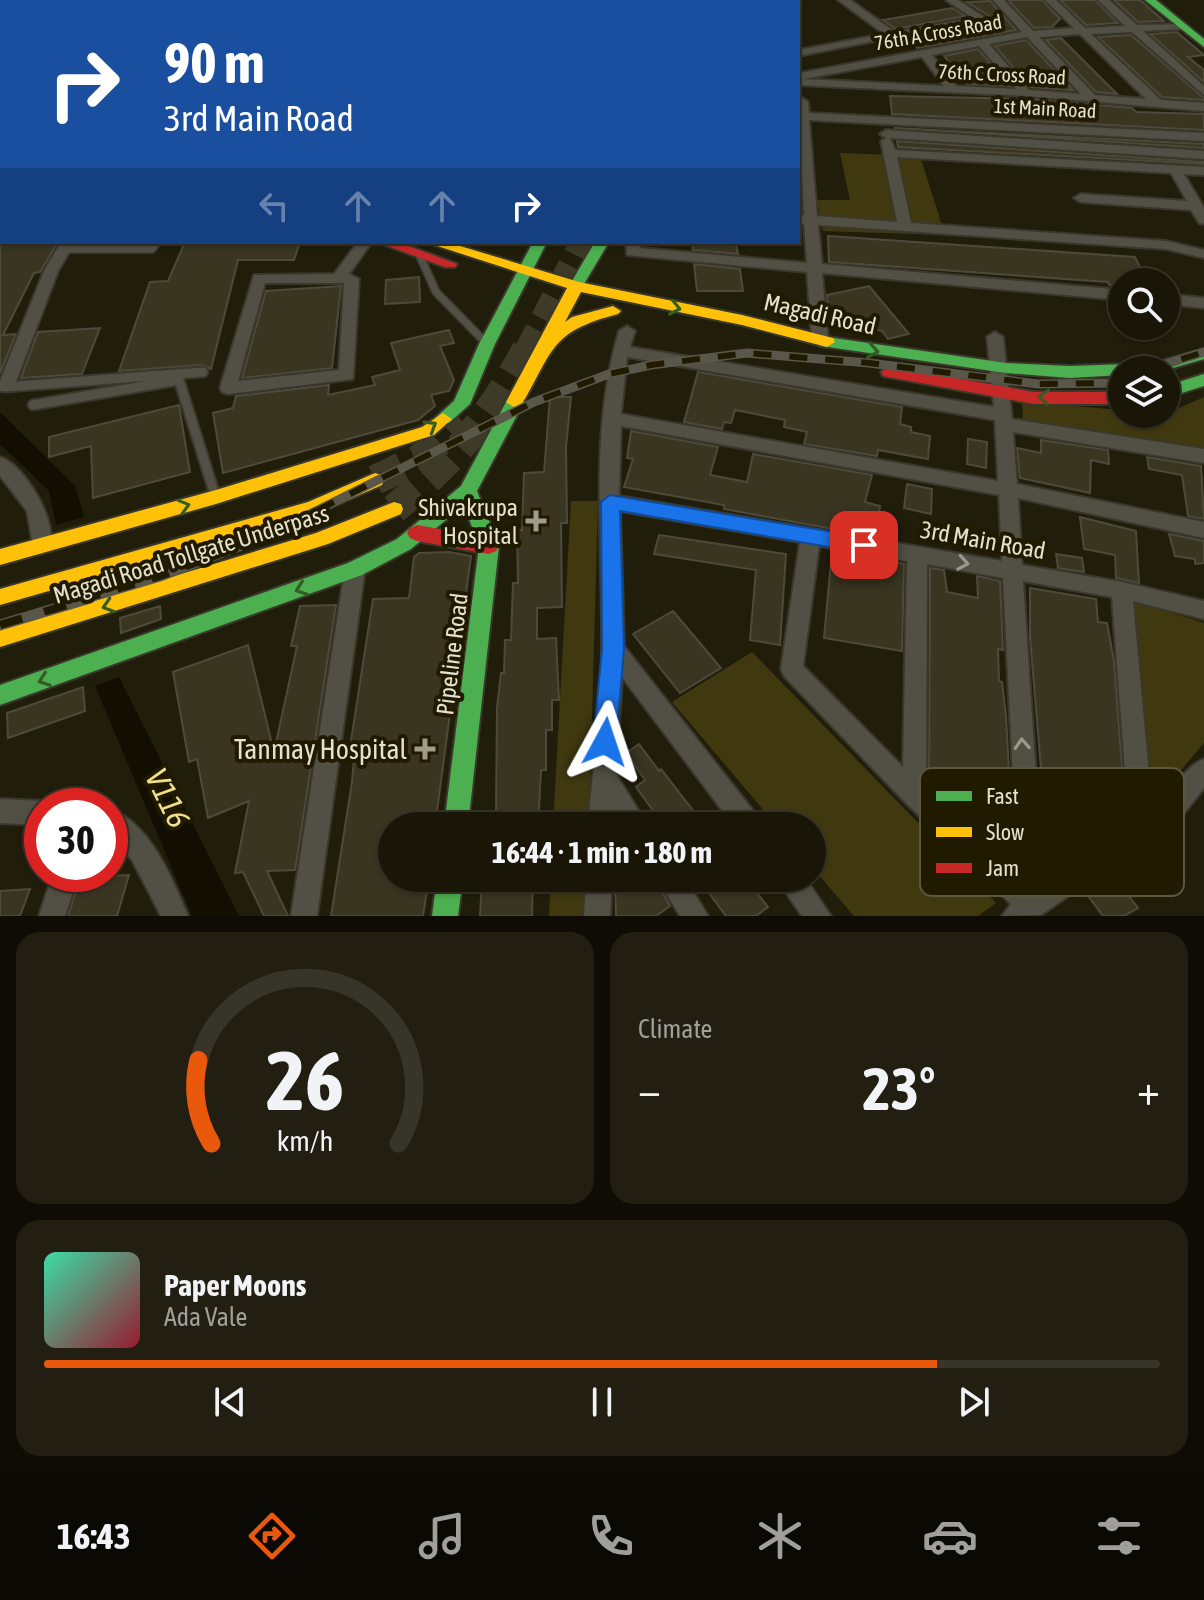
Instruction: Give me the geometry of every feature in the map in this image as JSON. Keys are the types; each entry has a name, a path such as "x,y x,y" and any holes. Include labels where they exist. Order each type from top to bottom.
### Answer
{"main road":[{"path":"1150,0 1204,44"},
{"path":"1164,0 1204,33"},
{"name":"Magadi Road","path":"398,244 426,248 522,279 731,337 860,366 1003,411 1108,399"},
{"path":"0,557 216,497 428,431 461,404 487,344 539,244"},
{"path":"0,695 355,569 404,544 468,491 601,244"},
{"path":"544,348 565,327 616,303 597,281 590,263"},
{"name":"Magadi Road","path":"616,303 742,320 820,341 997,367 1070,372 1155,368 1204,354"},
{"path":"1180,388 1204,380"},
{"name":"Magadi Road Tollgate Underpass","path":"0,597 313,508 375,480"},
{"name":"Pipeline Road","path":"458,812 489,546 468,491"},
{"name":"Magadi Road Tollgate Underpass","path":"0,638 321,539 394,509"},
{"path":"104,529 129,560"},
{"path":"417,533 489,546"},
{"path":"445,916 448,892"}],"street":[{"path":"843,0 894,36"},
{"path":"800,52 811,46 894,36 982,19 953,0"},
{"path":"998,0 1091,98"},
{"path":"1050,0 1158,104"},
{"path":"1103,0 1204,92"},
{"name":"76th A Cross Road","path":"800,79 1028,34 1181,26"},
{"path":"981,42 1026,93"},
{"path":"924,52 952,89"},
{"name":"76th C Cross Road","path":"800,79 1204,107"},
{"path":"801,119 805,220 815,266 820,341"},
{"name":"1st Main Road","path":"801,119 884,119 1204,137"},
{"path":"884,119 905,227"},
{"path":"886,134 1204,155"},
{"path":"889,153 1204,171"},
{"path":"1175,169 1204,220"},
{"path":"1081,198 1196,206"},
{"path":"805,220 1166,245 1204,254"},
{"path":"338,279 364,244"},
{"path":"633,244 632,252 1108,294"},
{"path":"6,387 51,271 66,245"},
{"path":"259,278 338,279 352,279 347,375 228,388 259,278"},
{"path":"1180,300 1204,303"},
{"path":"601,812 613,649 612,418 621,351 627,331"},
{"path":"995,337 1003,411 1012,572 1018,768"},
{"path":"621,351 1003,411 1204,456"},
{"path":"612,418 1006,489 1204,530"},
{"path":"0,464 40,513 44,529 41,546"},
{"name":"3rd Main Road","path":"610,502 1122,590 1204,610"},
{"path":"811,535 792,669 920,801"},
{"path":"914,795 917,555"},
{"path":"304,916 355,569"},
{"path":"1122,590 1137,768"},
{"path":"613,649 738,812"},
{"path":"1184,794 1204,770"},
{"path":"602,774 627,812"},
{"path":"0,811 24,812"},
{"path":"128,833 144,854 175,916"},
{"path":"52,916 60,892"},
{"path":"597,916 598,892"},
{"path":"679,892 695,916"},
{"path":"800,892 818,916"},
{"path":"1009,896 1023,911 1045,896"}],"lane":[{"path":"66,245 152,249 156,244"},
{"path":"426,248 436,292 487,344"},
{"path":"6,387 203,372"},
{"path":"33,405 179,380 216,497"}],"shaded area":[{"path":"840,153 920,156 945,235 823,231 817,200 850,200"},
{"path":"1204,397 1204,448 1023,421 1022,402 1108,409 1108,428 1180,428 1180,408"},
{"path":"571,501 598,501 589,812 554,812"},
{"path":"1132,600 1204,623 1204,743 1183,768 1148,768"},
{"path":"752,652 920,825 920,896 989,896 996,903 978,916 854,916 826,883 826,812 765,812 672,702"},
{"path":"550,892 587,892 586,916 549,916"}],"water":[{"path":"0,412 75,486 84,517 56,525 49,491 0,444"},
{"name":"V116","path":"119,677 239,916 192,916 95,686"}],"building":[{"path":"1008,0 1042,0 1060,19 1052,27 1034,28"},
{"path":"1060,0 1095,0 1118,23 1086,25"},
{"path":"1114,0 1140,0 1164,21 1138,22"},
{"path":"990,1 1016,30 917,48 903,39 988,22 989,16 967,2"},
{"path":"952,8 965,16 896,29 883,20"},
{"path":"1177,32 1204,55 1188,57 1204,70 1204,82 1150,34"},
{"path":"1131,35 1204,100 1162,97 1098,37"},
{"path":"1061,38 1117,94 1096,92 1046,40"},
{"path":"1026,40 1073,90 1030,87 995,46"},
{"path":"978,49 1009,86 967,84 944,56"},
{"path":"890,96 1026,99 1132,108 1136,112 1204,114 1204,130 892,114"},
{"path":"894,128 1204,144 1204,148"},
{"path":"897,141 1204,162 1204,164 898,147"},
{"path":"828,236 1135,257 1140,268 1108,268 1108,282 829,262"},
{"path":"0,244 57,244 40,272 34,273 3,335 16,334 0,373"},
{"path":"184,244 299,244 294,260 238,260 211,369 202,365 119,371 150,282 168,281"},
{"path":"692,244 736,245 738,254 693,250"},
{"path":"694,264 740,269 743,291 697,291"},
{"path":"419,277 420,302 385,304 386,280"},
{"path":"341,286 332,368 242,378 266,291"},
{"path":"869,286 909,334 888,339 882,331 829,316 827,295"},
{"path":"100,328 82,374 21,378 38,332"},
{"path":"449,330 454,343 440,346 454,380 449,391 431,395 435,406 418,420 223,473 213,413 233,408 236,396 329,385 328,395 375,385 372,377 400,370 391,343"},
{"path":"698,372 902,407 900,424 911,427 911,432 930,436 928,459 878,450 877,456 804,444 807,432 784,427 785,420 735,410 731,423 724,422 722,429 684,422"},
{"path":"550,397 571,397 566,447 567,523 561,523 562,607 537,608 537,639 556,638 559,700 552,700 552,730 546,730 546,770 541,770 539,812 487,812 496,811 497,708 501,673 504,673 505,640 511,640 513,583 518,583 517,530 522,530 524,473 544,472"},
{"path":"179,405 190,472 93,498 91,446 49,457 49,437"},
{"path":"631,431 718,447 710,475 747,482 753,454 872,475 865,502 880,506 876,537 624,487 633,459 627,458"},
{"path":"968,439 987,442 986,468 967,464"},
{"path":"1041,440 1108,450 1109,464 1091,460 1090,493 1020,478 1017,448 1041,453"},
{"path":"1147,457 1201,466 1204,519 1188,516 1182,475 1149,469"},
{"path":"907,484 932,489 931,514 904,508"},
{"path":"1080,517 1136,531 1139,583 1116,578 1115,555 1084,549"},
{"path":"1169,534 1204,541 1204,563 1195,564 1195,559 1175,556"},
{"path":"659,535 786,554 780,645 750,640 756,570 654,554"},
{"path":"832,551 904,564 902,651 824,638"},
{"path":"449,552 471,556 437,812 378,812 378,892 427,892 423,916 331,916 352,782 354,759 348,760 373,599 409,598 414,557 419,553"},
{"path":"1056,554 1082,558 1084,572 1058,568"},
{"path":"930,568 944,570 947,592 978,598 977,576 1000,581 1003,650 998,649 999,681 1002,682 1006,716 1009,768 929,768"},
{"path":"1030,588 1096,599 1098,622 1107,623 1114,661 1122,768 1041,768 1030,637"},
{"path":"336,605 295,870 267,871 288,916 264,916 243,872 235,873 249,801 208,818 197,759 189,762 173,672 248,645 274,752 297,646 291,646 300,606"},
{"path":"160,606 161,619 121,633 120,618"},
{"path":"673,611 721,668 680,693 633,634"},
{"path":"83,687 85,711 8,738 7,713"},
{"path":"639,744 694,812 654,812 636,787 645,780 626,753"},
{"path":"24,889 29,892 20,916 0,916 0,891"},
{"path":"76,892 124,892 117,916 68,916"},
{"path":"481,892 533,892 532,916 480,916"},
{"path":"615,892 662,892 670,906 656,916 616,916"},
{"path":"708,892 756,892 768,907 756,916 726,916"},
{"path":"1088,896 1129,896 1138,908 1124,916 1103,916"}],"tunnel":[{"path":"526,351 581,244"},
{"path":"394,509 435,473 470,436 527,349"},
{"path":"375,480 419,459 462,421"}],"railway":[{"path":"1180,360 1204,352"},
{"path":"83,600 160,577 258,540 534,402 609,374 651,365 747,353 869,363 1038,384 1108,383"},
{"path":"0,625 90,598"}],"traffic: fast":[{"path":"1150,0 1204,44"},
{"path":"525,272 539,244"},
{"path":"576,286 601,244"},
{"path":"443,419 461,404 487,344 525,272"},
{"path":"827,342 1006,368 1070,372 1155,368 1204,354"},
{"path":"1180,388 1204,380"},
{"path":"0,695 355,569 404,544 468,491 515,402"},
{"path":"458,812 489,546 468,491"},
{"path":"445,916 448,892"}],"traffic: slow":[{"path":"439,244 576,286 742,320 827,342"},
{"path":"515,402 576,286"},
{"path":"551,340 578,320 613,311"},
{"path":"0,557 216,497 428,431 443,419"},
{"path":"0,597 313,508 375,480"},
{"path":"0,638 321,539 394,509"}],"traffic: jam":[{"path":"390,244 450,264"},
{"path":"889,372 1034,398 1108,398"},
{"path":"417,533 489,546"}],"place":[{"name":"Shivakrupa Hospital","path":"536,521"},
{"name":"Tanmay Hospital","path":"425,749"}],"route":[{"path":"605,742 613,649 610,502 864,545"}]}
